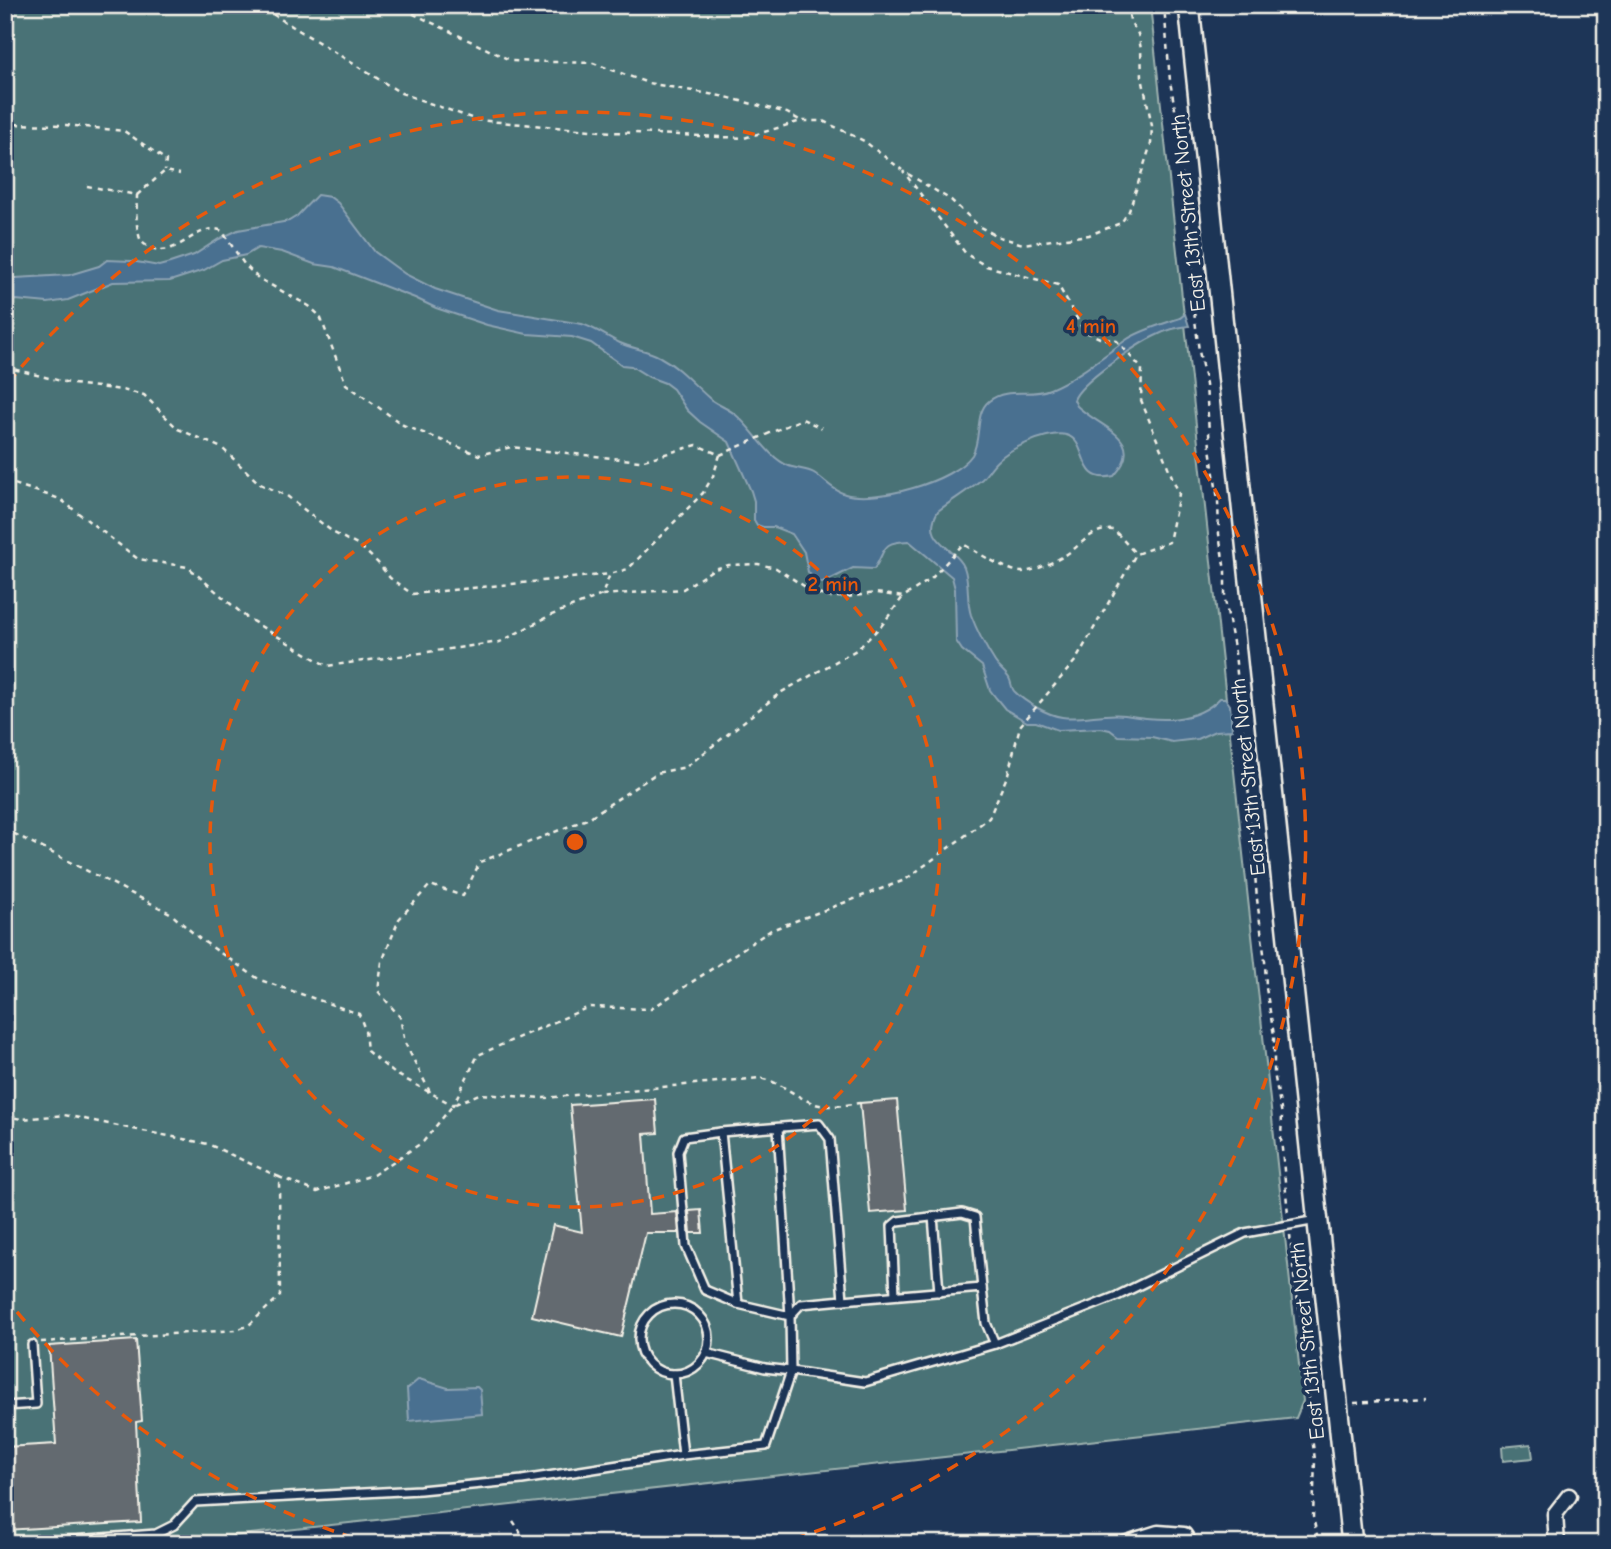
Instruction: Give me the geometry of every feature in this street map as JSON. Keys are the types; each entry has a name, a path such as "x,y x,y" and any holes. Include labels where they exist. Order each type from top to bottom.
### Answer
{"main road":[{"name":"East 13th Street North","path":"1189,5 1352,1544"}],"street":[{"path":"1558,1544 1555,1514 1569,1496"},
{"path":"1135,1542 1158,1533 1184,1535 1190,1544"}],"lane":[{"path":"790,1315 738,1304 705,1290 686,1246 678,1152 684,1137 819,1124 830,1139 842,1300"},
{"path":"22,1544 156,1534 174,1525 195,1502 432,1489 522,1480 683,1455 766,1446 791,1371 778,1128"},
{"path":"721,1132 738,1304"},
{"path":"895,1295 892,1226 898,1221 933,1216 962,1213 975,1217 986,1323 995,1345"},
{"path":"933,1216 939,1292"},
{"path":"706,1353 765,1368 865,1382 995,1345 1118,1296 1245,1233 1317,1220"},
{"path":"790,1315 801,1304 982,1288"},
{"path":"673,1304 695,1311 708,1330 706,1353 699,1363 691,1370 674,1374 657,1370 648,1363 639,1342 644,1320 652,1311 673,1304"},
{"path":"5,1406 36,1404 32,1345"},
{"path":"674,1374 683,1455"}],"path":[{"path":"268,5 274,15 401,93 477,120 612,132 744,138 801,121 823,121 864,141 903,171 951,200 980,227 999,237 1023,244 1089,235 1121,223 1129,211 1151,144 1152,126 1142,77 1141,49 1138,34 1130,21 1128,5"},
{"path":"395,5 512,61 593,63 648,83 738,100 787,113 801,121"},
{"path":"1164,5 1170,81 1193,275 1191,288 1206,385 1210,448 1225,571 1225,600 1235,653 1266,989 1274,1035 1274,1073 1282,1115 1282,1150 1289,1225 1295,1286 1303,1326 1308,1407 1315,1461 1313,1517 1319,1544"},
{"path":"5,124 66,125 124,131 166,160 165,171 137,195"},
{"path":"165,171 180,174"},
{"path":"5,1116 22,1119 64,1115 208,1144 317,1192 373,1175 423,1142 453,1105 478,1055 589,1007 651,1009 771,930 905,880 989,818 1008,774 1020,726 1076,660 1136,554 1169,542 1179,494 1141,400 1142,369 1116,341 1084,331 1058,285 986,266 966,254 903,171"},
{"path":"87,186 137,195"},
{"path":"137,195 139,235 142,243 161,250 180,245 201,232 211,229 222,231 244,264 258,278 309,306 320,316 346,384 403,425 479,455 510,447 640,461 697,445 720,455"},
{"path":"5,367 73,384 144,395 178,429 222,448 260,484 287,496 334,533 361,548 390,578 412,594 610,574 628,569 703,493 713,476 720,455 758,436 802,419 822,428"},
{"path":"5,481 60,499 138,559 188,568 247,618 327,666 500,642 549,616 602,595 683,589 714,569 729,565 758,564 776,568 825,597 876,593 902,597"},
{"path":"431,1093 405,1043 400,1017 378,991 382,962 399,919 430,885 463,896 480,862 587,819 657,773 687,767 780,693 858,649 902,597 931,579 963,544 991,561 1021,572 1068,554 1094,531 1104,529 1114,530 1136,554"},
{"path":"602,595 610,574"},
{"path":"5,829 170,913 200,939 260,980 359,1014 365,1030 367,1051 394,1073 453,1105"},
{"path":"453,1105 479,1094 544,1098 760,1078 777,1082 812,1103 835,1106 860,1103"},
{"path":"32,1345 46,1340 236,1330 249,1325 281,1296 279,1177"},
{"path":"1337,1405 1426,1398"},
{"path":"513,1521 520,1531 521,1544"}],"green space":[{"path":"5,5 1150,5 1303,1401 1296,1418 160,1544 5,1544"},
{"path":"1531,1444 1533,1458 1503,1461 1502,1447"}],"water":[{"path":"317,195 330,197 338,203 375,252 405,274 435,289 498,310 582,324 620,343 655,355 667,361 712,400 736,415 781,462 814,473 840,492 859,496 894,493 932,482 948,474 972,455 977,442 981,412 989,401 1004,394 1035,393 1050,389 1080,373 1132,336 1185,314 1189,326 1165,332 1137,346 1098,374 1074,400 1077,406 1117,435 1123,443 1126,452 1123,463 1114,476 1102,477 1093,474 1088,469 1078,445 1066,435 1039,438 1002,457 982,479 938,511 933,530 941,543 964,567 971,615 985,645 1009,678 1014,691 1030,704 1062,717 1117,714 1163,719 1188,716 1220,698 1225,698 1230,705 1232,730 1215,731 1197,739 1172,742 1152,737 1118,736 1101,728 1058,730 1036,722 1027,722 1005,709 990,690 982,666 962,650 956,641 955,589 952,577 909,541 888,545 874,569 853,568 822,583 816,581 808,572 804,552 792,534 774,527 757,525 751,491 729,442 700,422 665,383 631,366 622,365 591,343 572,337 527,334 487,325 436,308 334,267 258,248 246,255 222,260 204,270 170,281 113,282 68,300 48,303 16,300 5,304 5,282 15,278 69,275 99,266 107,260 159,266 170,263 194,255 238,230 289,221"},
{"path":"419,1379 448,1388 477,1387 480,1390 482,1414 409,1421 407,1389"}],"building":[{"path":"655,1099 658,1133 644,1134 650,1214 677,1212 679,1233 646,1233 621,1337 532,1316 553,1225 582,1232 570,1105"},
{"path":"897,1100 907,1210 870,1213 860,1103"},
{"path":"701,1210 703,1233 691,1233 689,1211"},
{"path":"136,1340 142,1421 136,1422 141,1522 5,1530 5,1447 56,1444 49,1346"}]}
